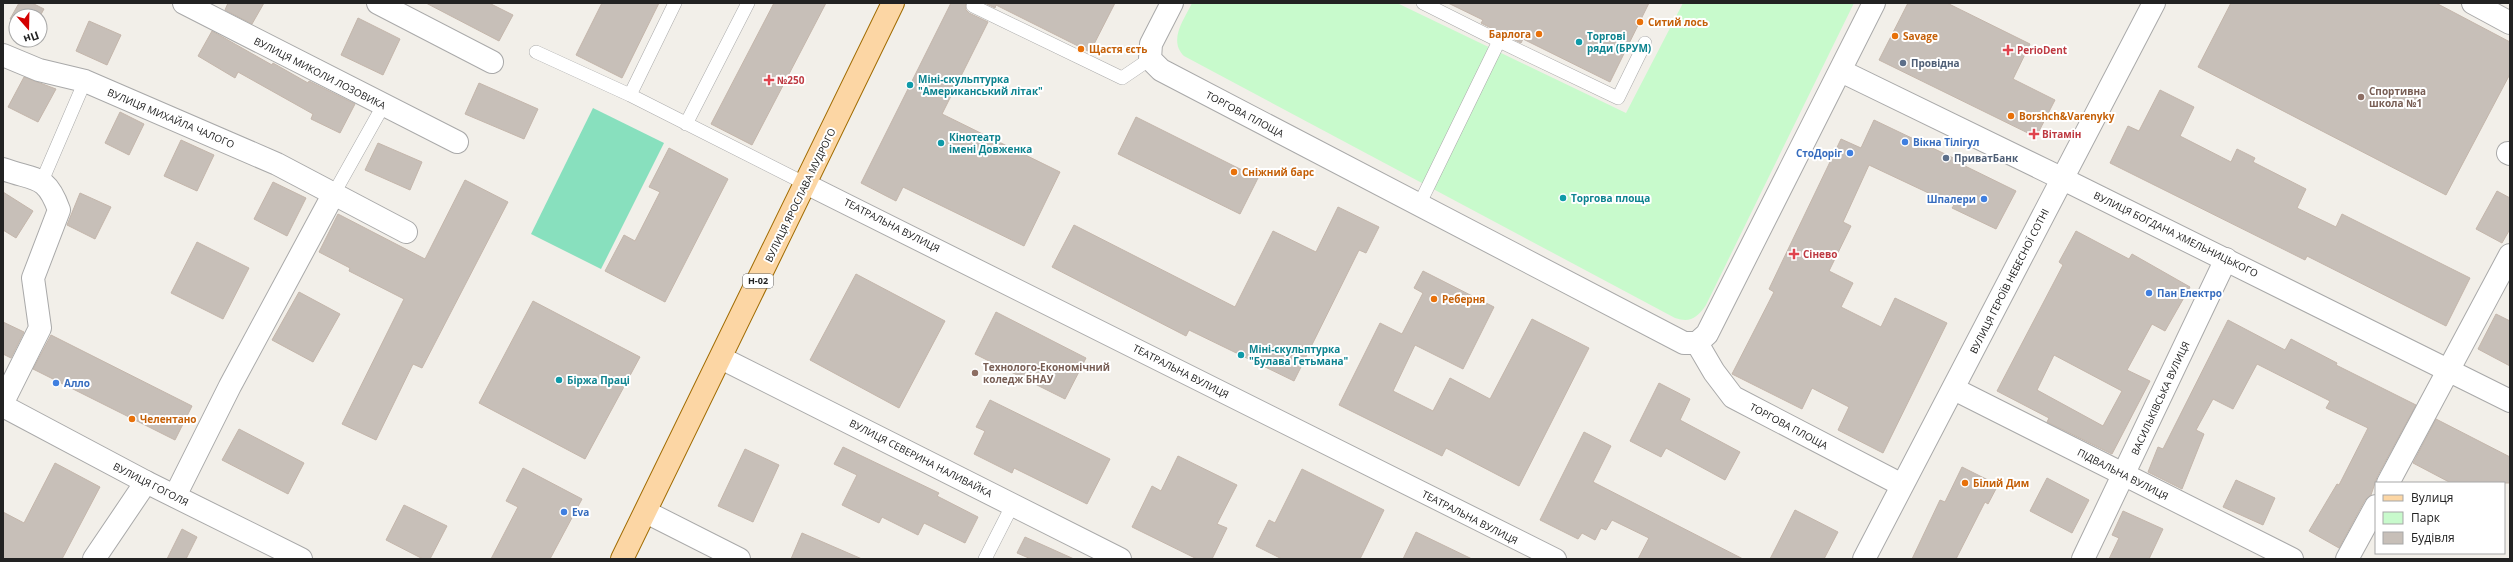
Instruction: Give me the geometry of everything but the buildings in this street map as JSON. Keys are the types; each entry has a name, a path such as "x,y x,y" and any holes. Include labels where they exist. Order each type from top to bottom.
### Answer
{"main road":[{"name":"ВУЛИЦЯ ЯРОСЛАВА МУДРОГО","path":"622,559 893,3"}],"street":[{"name":"ВУЛИЦЯ МИКОЛИ ЛОЗОВИКА","path":"184,3 383,106 457,142"},
{"path":"378,3 492,62"},
{"path":"1150,59 1151,44 1172,3"},
{"path":"1697,343 1707,334 1874,3"},
{"name":"ВУЛИЦЯ ГЕРОЇВ НЕБЕСНОЇ СОТНІ","path":"1864,559 2064,179 2154,3"},
{"path":"2473,3 2510,23"},
{"name":"ВУЛИЦЯ МИХАЙЛА ЧАЛОГО","path":"3,55 39,70 86,81 277,164 333,195 406,232"},
{"name":"ТОРГОВА ПЛОЩА","path":"1150,59 1161,70 1684,343 1697,343 1714,372 1733,396 1902,485"},
{"name":"ВУЛИЦЯ БОГДАНА ХМЕЛЬНИЦЬКОГО","path":"1841,71 2064,179 2510,401"},
{"path":"3,169 42,181 52,193 59,210 33,278 38,303 40,328 3,402"},
{"name":"ТЕАТРАЛЬНА ВУЛИЦЯ","path":"806,184 1556,559"},
{"path":"175,496 230,386 333,195"},
{"path":"2389,482 2510,256"},
{"name":"ВАСИЛЬКІВСЬКА ВУЛИЦЯ","path":"2083,559 2226,259"},
{"name":"ВУЛИЦЯ СЕВЕРИНА НАЛИВАЙКА","path":"721,358 1120,559"},
{"name":"ПІДВАЛЬНА ВУЛИЦЯ","path":"1954,389 2292,559"},
{"name":"ВУЛИЦЯ ГОГОЛЯ","path":"3,406 146,482 301,559"},
{"path":"94,559 146,482"},
{"path":"2348,559 2375,508"},
{"path":"646,512 738,559"}],"lane":[{"path":"630,95 676,3"},
{"path":"686,124 748,3"},
{"path":"1423,3 1618,98 1645,43"},
{"path":"973,6 1122,78 1150,59"},
{"path":"1419,205 1499,41"},
{"path":"536,52 630,95 806,184"},
{"path":"42,181 86,81"},
{"path":"333,195 383,106"},
{"path":"985,559 1013,504"}],"green space":[{"path":"1192,3 1397,3 1626,113 1683,3 1854,3 1706,305 1696,316 1689,320 1685,320 1675,318 1184,56 1179,50 1177,37"},
{"path":"593,108 664,143 601,269 531,234"}],"place":[{"name":"Ситий лось","path":"1640,22"},
{"name":"Барлога","path":"1539,34"},
{"name":"Savage","path":"1895,36"},
{"name":"Торгові ряди (БРУМ)","path":"1579,42"},
{"name":"Щастя єсть","path":"1081,49"},
{"name":"PerioDent","path":"2008,50"},
{"name":"Провідна","path":"1903,63"},
{"name":"№250","path":"769,80"},
{"name":"Міні-скульптурка \"Американський літак\"","path":"910,85"},
{"name":"Спортивна школа №1","path":"2361,97"},
{"name":"Borshch&Varenyky","path":"2011,116"},
{"name":"Вітамін","path":"2034,134"},
{"name":"Вікна Тілігул","path":"1905,142"},
{"name":"Кінотеатр імені Довженка","path":"941,143"},
{"name":"СтоДоріг","path":"1850,153"},
{"name":"ПриватБанк","path":"1946,158"},
{"name":"Сніжний барс","path":"1234,172"},
{"name":"Торгова площа","path":"1563,198"},
{"name":"Шпалери","path":"1984,199"},
{"name":"Сінево","path":"1794,254"},
{"name":"Пан Електро","path":"2149,293"},
{"name":"Реберня","path":"1434,299"},
{"name":"Міні-скульптурка \"Булава Гетьмана\"","path":"1241,355"},
{"name":"Технолого-Економічний коледж БНАУ","path":"975,373"},
{"name":"Біржа Праці","path":"559,380"},
{"name":"Алло","path":"56,383"},
{"name":"Челентано","path":"132,419"},
{"name":"Білий Дим","path":"1965,483"},
{"name":"Eva","path":"564,512"}]}
